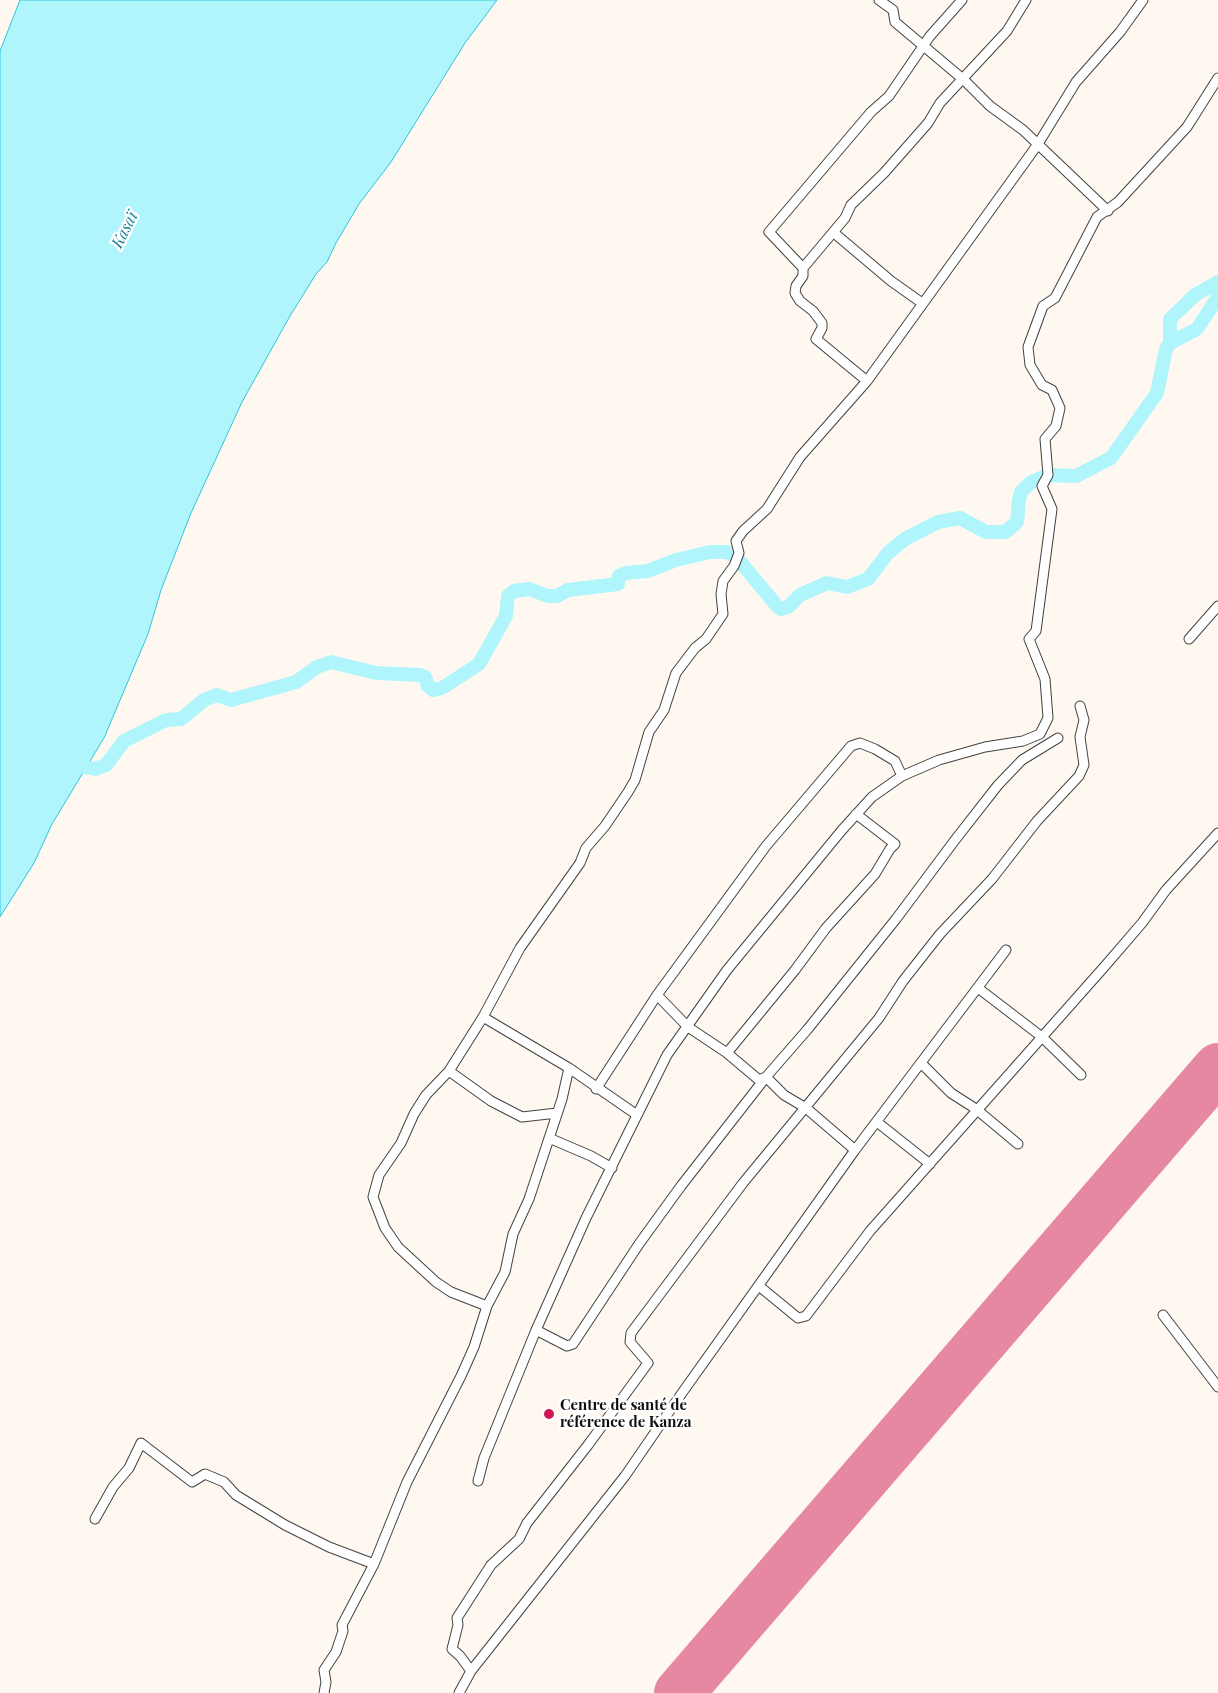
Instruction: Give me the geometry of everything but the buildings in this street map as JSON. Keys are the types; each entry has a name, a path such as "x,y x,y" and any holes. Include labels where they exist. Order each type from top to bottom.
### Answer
{"street":[{"path":"880,0 894,10 895,22 964,80 985,101 1038,144 1108,210"},
{"path":"803,268 769,232 871,112 889,96 930,36 962,0"},
{"path":"867,382 816,338 822,328 822,323 794,293 796,286 803,276 803,268 845,218 851,205 884,173 928,123 940,104 1007,31 1026,0"},
{"path":"487,1306 451,1292 423,1272 398,1247 385,1228 373,1197 378,1175 401,1143 414,1114 433,1086 449,1071 483,1017 520,948 580,863 586,848 605,826 635,780 649,732 664,710 676,673 695,648 706,639 723,614 721,594 723,581 734,566 739,553 736,541 743,531 767,509 800,457 867,382 1038,144 1076,82 1120,32 1143,0"},
{"path":"478,1481 484,1458 536,1330 586,1218 666,1056 727,970 872,797 902,776 939,760 1032,738 1040,734 1048,718 1045,679 1030,646 1030,639 1036,631 1052,509 1042,486 1048,475 1045,439 1056,426 1060,408 1052,390 1042,385 1030,365 1028,347 1043,306 1055,298 1097,217 1108,210 1187,127 1218,78"},
{"path":"833,232 891,281 922,303"},
{"path":"1189,639 1218,606"},
{"path":"471,1671 452,1649 458,1625 457,1618 491,1565 519,1539 527,1523 588,1445 648,1362 630,1342 631,1333 743,1183 880,1018 903,981 940,934 992,879 1037,821 1079,776 1084,766 1080,737 1084,720 1080,706"},
{"path":"536,1330 567,1346 573,1344 639,1244 681,1186 766,1077 807,1030 890,927 998,785 1022,760 1058,738"},
{"path":"596,1089 657,995 789,817 851,746 860,744 875,749 895,761 902,776"},
{"path":"727,1053 795,970 826,928 874,874 890,848 895,844 856,814"},
{"path":"759,1286 798,1318 806,1316 870,1230 1142,923 1171,884 1218,833"},
{"path":"459,1693 471,1671 625,1476 855,1150 1006,950"},
{"path":"978,988 1042,1036 1081,1075"},
{"path":"657,995 688,1027 727,1053 759,1080 766,1077"},
{"path":"483,1017 569,1068 596,1089 637,1115"},
{"path":"921,1063 951,1093 976,1109 1018,1144"},
{"path":"324,1693 326,1682 324,1670 336,1652 343,1631 342,1625 374,1564 407,1482 474,1347 487,1306 505,1272 513,1234 529,1199 557,1113 569,1068"},
{"path":"449,1071 491,1101 522,1117 557,1113"},
{"path":"766,1077 784,1095 806,1108 855,1150"},
{"path":"877,1122 930,1164"},
{"path":"549,1138 591,1156 612,1168"},
{"path":"1164,1316 1218,1387"},
{"path":"95,1519 113,1487 129,1468 141,1443 192,1482 205,1474 224,1482 236,1495 285,1525 329,1547 374,1564"}],"water":[{"name":"Kasaï","path":"20,0 497,0 465,43 391,162 359,204 327,262 316,274 290,316 242,402 191,513 161,590 148,634 104,738 52,824 34,863 0,917 0,51"}],"waterway":[{"path":"1170,343 1170,319 1195,295 1218,282"},
{"path":"71,764 95,769 106,765 124,741 166,720 181,719 204,700 217,695 231,700 296,682 317,667 331,662 376,673 420,675 425,677 428,686 433,690 442,688 479,664 506,616 508,596 514,591 529,589 548,596 557,596 568,590 618,584 619,576 626,573 648,571 676,560 710,552 727,552 737,558 781,609 788,607 800,595 827,583 847,587 868,579 888,553 905,539 938,522 960,518 986,532 1005,532 1017,522 1021,492 1030,483 1048,475 1076,476 1111,458 1157,393 1166,349 1170,343 1197,329 1218,297"}],"runway":[{"path":"679,1693 1218,1068"}],"place":[{"name":"Centre de santé de référence de Kanza","path":"549,1414"}]}
